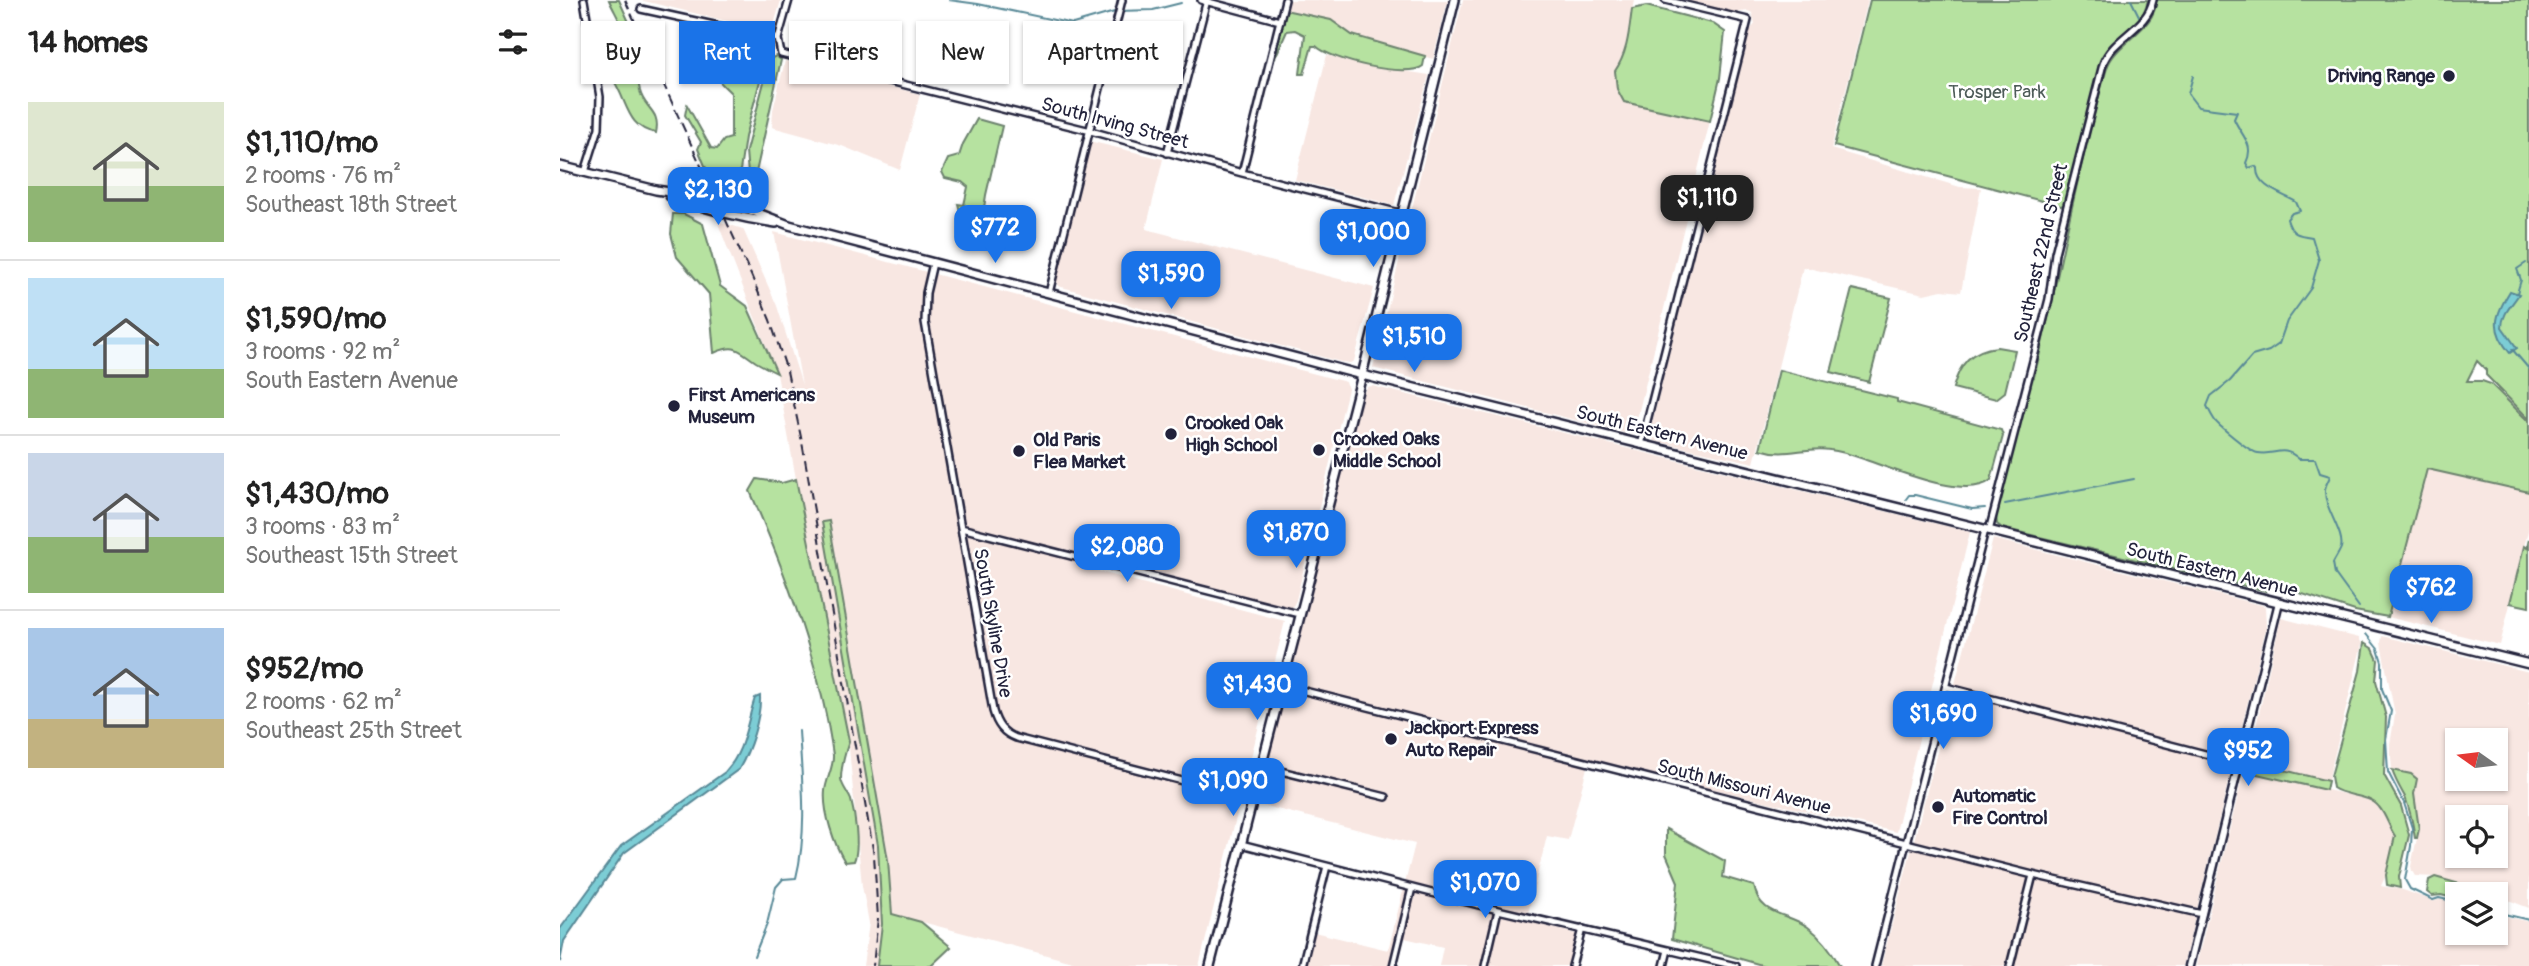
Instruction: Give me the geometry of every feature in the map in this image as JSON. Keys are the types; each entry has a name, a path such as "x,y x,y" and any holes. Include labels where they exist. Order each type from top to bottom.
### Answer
{"main road":[{"path":"1210,966 1455,0"},
{"name":"South Eastern Avenue","path":"560,166 656,190 704,197 740,206 789,225 1362,375 2529,664"}],"street":[{"path":"584,0 600,97 599,128 585,172"},
{"path":"641,9 778,39 789,0"},
{"path":"1049,293 1087,130 1122,0"},
{"path":"1167,153 1205,0 1280,21"},
{"path":"1242,173 1285,0"},
{"path":"1641,445 1748,20 1665,0"},
{"name":"Southeast 22nd Street","path":"1875,966 2049,299 2055,253 2103,64 2113,48 2146,17 2153,0"},
{"name":"South Irving Street","path":"778,39 781,54 1087,130 1400,213"},
{"name":"South Skyline Drive","path":"933,263 926,293 925,322 993,711 1002,730 1016,738 1252,799"},
{"path":"961,528 1299,614"},
{"path":"2189,966 2279,602"},
{"name":"South Missouri Avenue","path":"1281,685 1546,754 2033,875 2202,914"},
{"path":"1946,687 2240,763"},
{"path":"1261,766 1386,797"},
{"path":"1241,844 1498,910 1736,966"},
{"path":"1302,966 1327,866"},
{"path":"2010,966 2033,875"},
{"path":"1393,966 1412,888"},
{"path":"1485,966 1498,910"},
{"path":"1573,966 1582,929"},
{"path":"1664,966 1668,950"}],"shaded area":[{"path":"640,0 781,0 775,21 727,21"},
{"path":"1288,0 1448,0 1433,59 1352,35 1331,20 1285,10"},
{"path":"1463,0 1634,0 1626,48 1615,71 1623,102 1710,121 1633,435 1373,368"},
{"path":"1685,0 1868,0 1831,149 1960,187 1981,188 1961,292 1942,290 1924,294 1803,267 1754,463 1655,441 1649,435 1747,34 1755,24 1752,13 1748,11 1733,13"},
{"path":"1327,55 1429,75 1394,205 1295,180"},
{"path":"785,61 789,62 789,84 879,84 920,94 900,170 842,146 772,127 773,110"},
{"path":"1089,141 1163,159 1146,229 1374,288 1354,361 1341,362 1058,286 1056,277"},
{"path":"717,221 743,229 777,306 802,385 774,232 1346,382 1348,389 1292,608 1097,557 1093,570 1285,621 1199,966 1088,966 892,914 888,860 878,845 882,924 879,954 877,966 863,966 869,923 862,886 848,737 777,374"},
{"path":"1372,386 1970,532 1896,832 1589,760 1568,840 1547,836 1526,921 1576,934 1568,966 1439,966 1443,947 1396,936 1389,966 1305,966 1314,932 1388,950 1415,844 1257,804 1362,396 1367,387"},
{"path":"2427,468 2529,492 2529,527 2500,645 2388,617"},
{"path":"1993,539 2265,606 2266,628 2183,966 1881,966"},
{"path":"2281,618 2359,638 2362,644 2328,781 2248,761"},
{"path":"2382,636 2529,672 2529,908 2508,900 2508,882 2455,882 2415,876 2411,866 2419,829 2414,794 2417,784 2411,774 2392,770 2390,744 2395,715 2381,643"},
{"path":"2244,771 2371,800 2378,806 2395,836 2381,886 2403,890 2434,901 2445,900 2445,945 2508,945 2508,917 2529,922 2529,966 2196,966"}],"green space":[{"path":"609,0 619,0 629,21 619,21"},
{"name":"Trosper Park","path":"1870,0 2148,0 2143,15 2102,57 2064,204 2061,206 1834,146"},
{"path":"2156,0 2529,0 2529,419 2486,375 2486,370 2477,361 2467,381 2491,384 2529,422 2529,492 2427,469 2388,617 2355,611 2275,585 2266,591 2002,528 1997,524 1996,516 2031,376 2034,377 2086,145 2107,68 2118,50 2150,19"},
{"path":"1646,6 1712,23 1725,32 1720,78 1710,121 1624,102 1617,89 1615,71 1625,49 1632,9"},
{"path":"1285,10 1331,20 1352,35 1425,56 1423,66 1402,70 1369,66 1336,57 1312,46 1304,74 1300,74 1305,35 1295,30 1287,31 1275,58"},
{"path":"775,56 781,60 755,177 748,174 746,151 763,84 775,84"},
{"path":"616,84 639,84 642,97 656,119 656,133 639,126 629,113"},
{"path":"722,84 759,84 745,137 740,171 738,175 719,177 708,173 698,149 701,142 685,115 687,105 711,148 717,149 724,140 731,138 731,93"},
{"path":"977,119 1002,126 979,240 965,224 958,204 964,205 968,187 962,182 945,178 942,172 948,159 959,156"},
{"path":"673,214 684,214 703,224 720,286 747,306 777,373 736,349 714,353 709,294 677,257 671,234"},
{"path":"1852,289 1891,298 1869,382 1831,372"},
{"path":"1997,347 2015,350 2005,392 1996,399 1953,388 1959,371 1968,359 1980,351"},
{"path":"1779,370 1897,399 1897,402 2001,430 2003,436 1991,480 1980,486 1948,485 1911,476 1839,451 1821,449 1779,452 1760,449"},
{"path":"757,479 782,483 796,479 849,741 842,764 841,779 854,814 857,840 854,861 845,862 833,837 828,818 825,791 833,755 820,688 800,620 750,491"},
{"path":"829,521 888,860 892,914 921,922 951,947 931,966 877,966 882,924 878,845 822,522"},
{"path":"2529,539 2529,607 2510,603 2524,546 2527,548"},
{"path":"2364,643 2373,649 2378,660 2376,681 2386,717 2384,775 2401,806 2409,835 2399,877 2400,888 2387,885 2386,875 2395,836 2384,814 2375,803 2333,788 2331,776 2360,671"},
{"path":"2248,761 2328,781 2326,790 2244,771"},
{"path":"2392,770 2411,774 2417,779 2414,794 2419,829 2417,838 2405,797"},
{"path":"1666,829 1725,861 1723,877 1754,886 1757,896 1768,909 1808,927 1827,945 1840,966 1765,966 1672,939 1678,882 1666,854"},
{"path":"2435,877 2453,882 2445,882 2445,896 2432,896 2427,892 2429,880"}],"water":[{"path":"2510,291 2519,294 2502,322 2502,327 2517,348 2510,353 2499,337 2497,322 2501,307"},
{"path":"760,696 754,734 739,769 624,853 564,941 560,962 560,929 621,846 725,772 737,755 755,698"}],"waterway":[{"path":"949,0 1073,24 1118,11 1153,10 1181,3"},
{"path":"2131,0 2139,16"},
{"path":"2193,76 2188,94 2198,107 2237,112 2234,119 2248,145 2246,163 2249,168 2257,168 2265,185 2296,202 2300,211 2292,213 2287,219 2290,228 2295,233 2312,237 2319,260 2311,288 2287,321 2279,344 2269,351 2252,356 2230,381 2211,396 2207,406 2217,423 2250,449 2264,454 2283,451 2299,459 2315,459 2320,473 2330,476 2325,488 2326,497 2341,542 2341,548 2333,563 2335,574 2359,607"},
{"path":"2517,293 2521,280 2517,269 2526,263"},
{"path":"2512,349 2529,369"},
{"path":"2005,504 2134,479"},
{"path":"1906,499 1909,495 1915,495 1972,509 1985,508"},
{"path":"2366,634 2378,649 2382,662 2382,689 2391,711 2386,739 2388,772 2404,803 2412,828 2405,880 2410,889 2433,900 2445,899"},
{"path":"754,956 767,924 776,887 783,879 796,878 800,860 803,805 799,731"},
{"path":"2508,915 2529,920"}],"railway":[{"path":"625,0 751,275 787,371 802,442 874,855 878,918 873,966"}],"place":[{"name":"Driving Range","path":"2449,76"},
{"name":"First Americans Museum","path":"674,406"},
{"name":"Crooked Oak High School","path":"1171,434"},
{"name":"Crooked Oaks Middle School","path":"1319,450"},
{"name":"Old Paris Flea Market","path":"1019,451"},
{"name":"Jackport Express Auto Repair","path":"1391,739"},
{"name":"Automatic Fire Control","path":"1938,807"}]}
